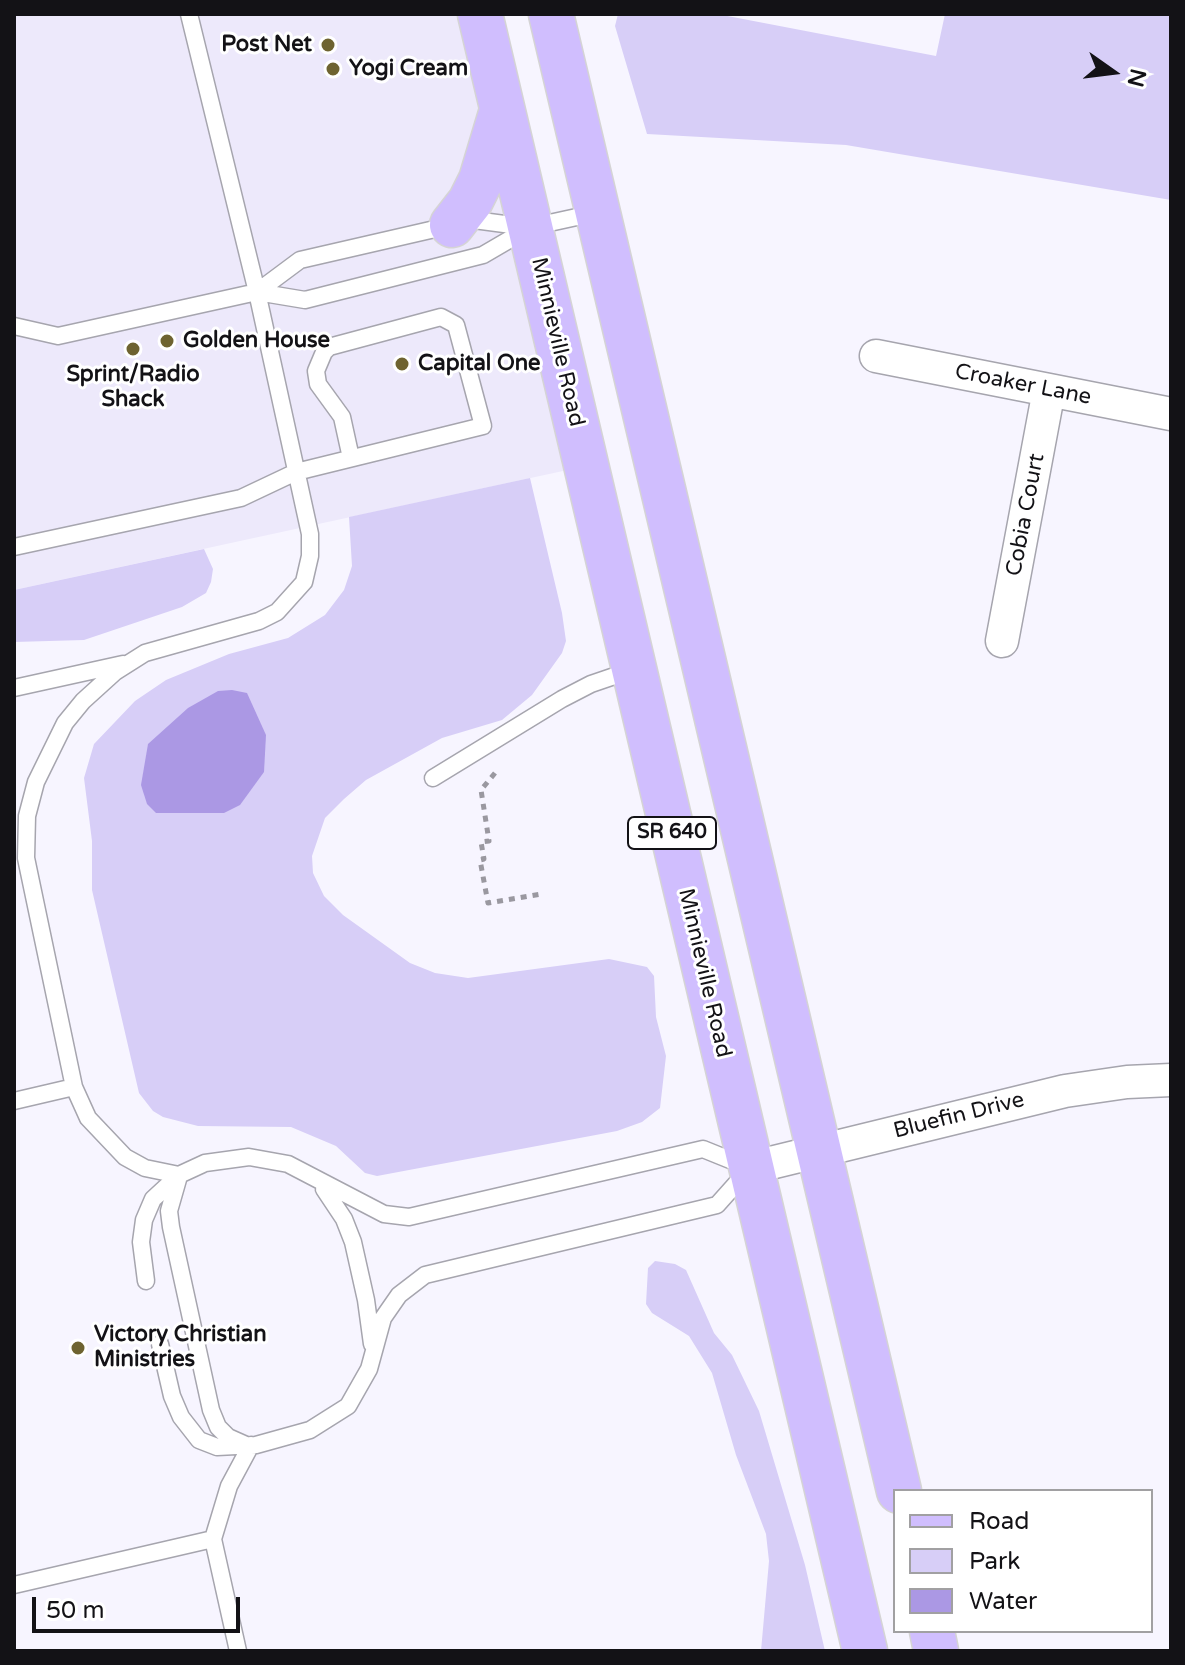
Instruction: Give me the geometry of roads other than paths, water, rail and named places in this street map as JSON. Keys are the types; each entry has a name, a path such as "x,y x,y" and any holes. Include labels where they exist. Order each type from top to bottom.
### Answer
{"main road":[{"name":"Minnieville Road","path":"480,14 865,1651"},
{"name":"SR 640","path":"551,14 899,1489"},
{"path":"452,225 470,202 481,180 503,108"}],"street":[{"name":"Croaker Lane","path":"876,356 1171,414"},
{"name":"Cobia Court","path":"1002,641 1049,390"},
{"name":"Bluefin Drive","path":"750,1168 1065,1091 1127,1082 1171,1080"}],"lane":[{"path":"179,1175 145,1168 118,1151 88,1118 74,1087 26,858 27,816 36,782 65,723 98,685 132,662 173,643 259,621 277,612 304,582 310,556 310,534 257,292 189,14"},
{"path":"14,326 58,336 257,292 305,300 483,255 531,227 598,213"},
{"path":"257,292 300,260 474,220 531,227"},
{"path":"14,547 241,498 296,472 483,426 460,331 441,317 329,347 324,352 316,371 318,384 342,417 351,458"},
{"path":"14,688 132,662"},
{"path":"433,778 580,690 634,670"},
{"path":"14,835 26,858"},
{"path":"14,1101 74,1087"},
{"path":"146,1281 141,1242 144,1220 153,1199 179,1175 205,1163 249,1157 288,1164 384,1214 409,1217 703,1149 750,1168 717,1205 425,1275 399,1295 383,1318 369,1369 348,1406 310,1430 251,1445 217,1447 192,1433 172,1396 160,1344"},
{"path":"179,1175 169,1211 171,1227 211,1410 218,1427 228,1437 251,1445"},
{"path":"315,1177 336,1204 353,1242 370,1326 369,1369"},
{"path":"238,1651 213,1539 229,1486 251,1445"},
{"path":"14,1585 213,1539"}],"water":[{"path":"218,691 247,693 266,735 264,772 240,805 224,813 156,813 147,804 141,785 148,744 188,708"}],"place":[{"name":"Post Net","path":"328,45"},
{"name":"Yogi Cream","path":"333,69"},
{"name":"Golden House","path":"167,341"},
{"name":"Sprint/Radio Shack","path":"133,349"},
{"name":"Capital One","path":"402,364"},
{"name":"Victory Christian Ministries","path":"78,1348"}]}
